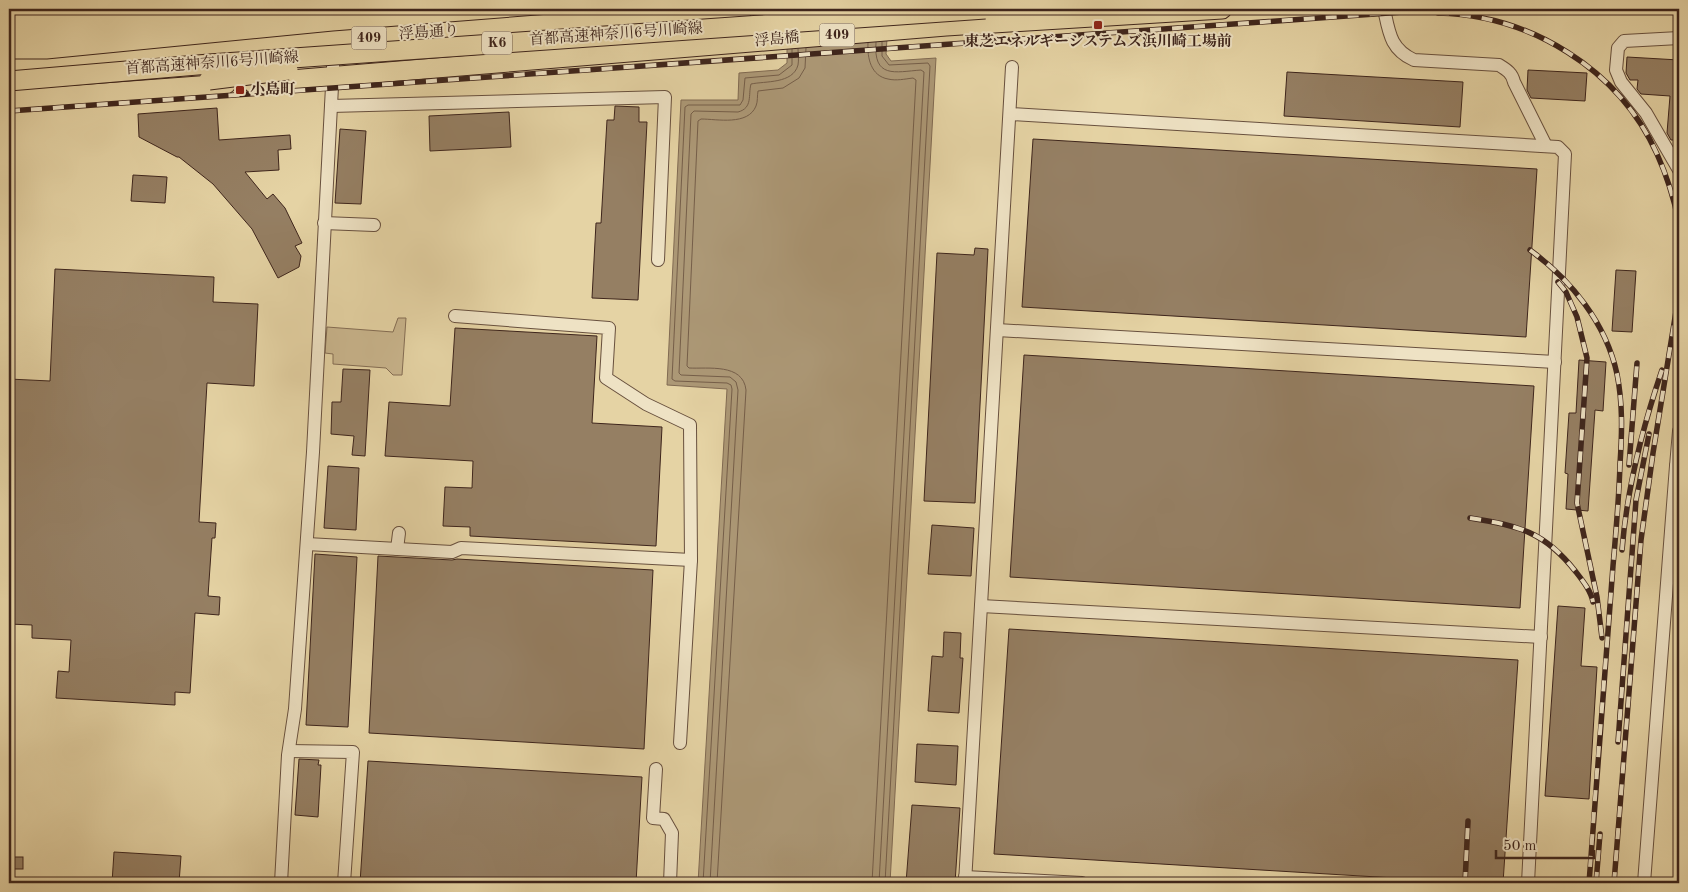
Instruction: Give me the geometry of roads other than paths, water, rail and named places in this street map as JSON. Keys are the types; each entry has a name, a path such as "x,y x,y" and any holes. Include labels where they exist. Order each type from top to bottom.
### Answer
{"highway":[{"name":"浮島通り","path":"9,68 48,69 562,16 737,9"},
{"name":"首都高速神奈川6号川崎線","path":"9,68 834,9"},
{"name":"首都高速神奈川6号川崎線","path":"9,80 985,9"},
{"name":"浮島橋","path":"564,58 946,26 1222,9"},
{"path":"9,96 209,80 518,42"},
{"name":"409","path":"9,100 564,58"}],"lane":[{"path":"1384,9 1389,34 1403,55 1414,60 1499,65 1508,70 1546,146"},
{"path":"562,16 564,58"},
{"path":"1679,38 1624,41 1618,48 1616,70 1621,82 1646,113 1679,170"},
{"path":"281,883 289,751 295,709 313,452 334,41"},
{"path":"1012,67 965,880 1082,883"},
{"path":"331,106 665,97 658,260"},
{"path":"1010,114 1546,146 1558,147 1565,154 1528,883"},
{"path":"324,223 374,225"},
{"path":"455,316 609,328 606,378 646,404 690,425 691,560 680,743"},
{"path":"997,330 1555,362"},
{"path":"1644,883 1679,431"},
{"path":"398,549 399,533"},
{"path":"307,544 452,552 461,548 691,560"},
{"path":"981,606 1541,636"},
{"path":"289,751 353,752 344,883"},
{"path":"656,769 653,818 664,819 672,834 670,883"}],"water":[{"path":"787,9 889,9 886,54 891,61 936,58 890,883 698,883 727,389 667,385 681,100 738,100 739,73 778,70 787,63"}],"railway":[{"path":"9,111 1445,9"},
{"path":"1438,13 1472,16 1506,24 1538,36 1568,52 1595,73 1620,96 1640,124 1657,154 1672,196 1679,223"},
{"path":"1530,250 1573,289 1595,320 1605,337 1612,355 1620,396 1622,430 1618,502 1589,883"},
{"path":"1558,282 1566,292 1577,317 1587,358 1577,503 1597,597 1602,638"},
{"path":"1614,883 1641,540 1679,293"},
{"path":"1629,465 1637,363"},
{"path":"1622,550 1624,527 1636,459 1662,370"},
{"path":"1618,742 1636,500 1649,434"},
{"path":"1470,518 1517,528 1553,547 1576,572 1589,590 1593,602"},
{"path":"1465,883 1468,821"},
{"path":"1596,883 1600,834"}],"place":[{"name":"東芝エネルギーシステムズ浜川崎工場前","path":"1098,25"},
{"name":"小島町","path":"240,90"}]}
